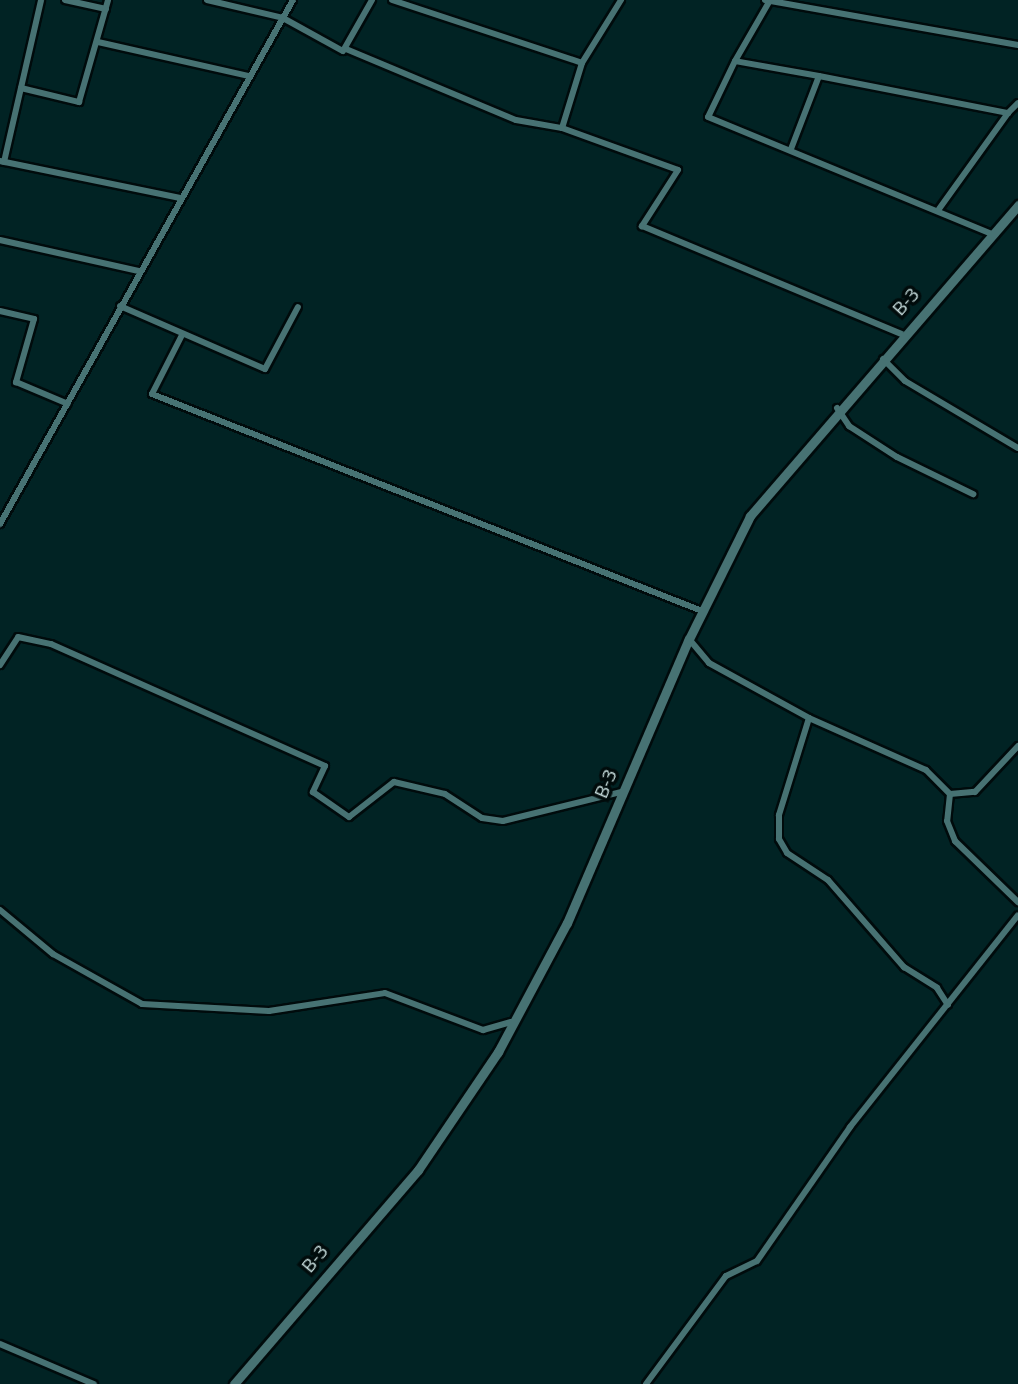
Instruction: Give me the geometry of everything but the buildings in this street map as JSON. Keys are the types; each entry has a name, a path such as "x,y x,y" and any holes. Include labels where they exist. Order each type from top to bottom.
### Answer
{"main road":[{"name":"B-3","path":"234,1384 418,1170 512,1022 567,923 689,639 750,516 837,408 1018,205"}],"street":[{"path":"41,0 2,161 180,198"},
{"path":"65,0 106,9"},
{"path":"21,88 79,102 108,0"},
{"path":"207,0 283,18 292,28 516,120 562,128 678,170 642,226 901,334"},
{"path":"0,524 139,271 293,0"},
{"path":"346,49 372,0"},
{"path":"392,0 582,63"},
{"path":"562,128 582,63 621,0"},
{"path":"992,234 939,209 708,117 767,1 1018,45"},
{"path":"98,42 249,76"},
{"path":"735,61 1009,113"},
{"path":"791,149 819,76"},
{"path":"939,209 1018,103"},
{"path":"0,240 139,271"},
{"path":"120,306 265,369 298,307"},
{"path":"0,311 34,319 16,382 68,404"},
{"path":"183,335 152,394 702,611"},
{"path":"881,357 905,381 1018,448"},
{"path":"837,408 849,426 897,457 973,494"},
{"path":"0,665 18,637 51,644 325,766 313,792 349,817 394,782 445,794 482,818 503,821 621,792"},
{"path":"689,639 709,663 809,718 926,770 950,794 975,792 1018,746"},
{"path":"809,718 779,815 779,839 787,853 828,880 904,967 937,988 948,1004"},
{"path":"950,794 947,821 955,841 1018,902"},
{"path":"0,910 53,954 142,1003 259,1012 385,993 483,1030 512,1022"},
{"path":"646,1384 726,1276 757,1261 850,1127 1018,915"},
{"path":"0,1343 94,1384"}]}
